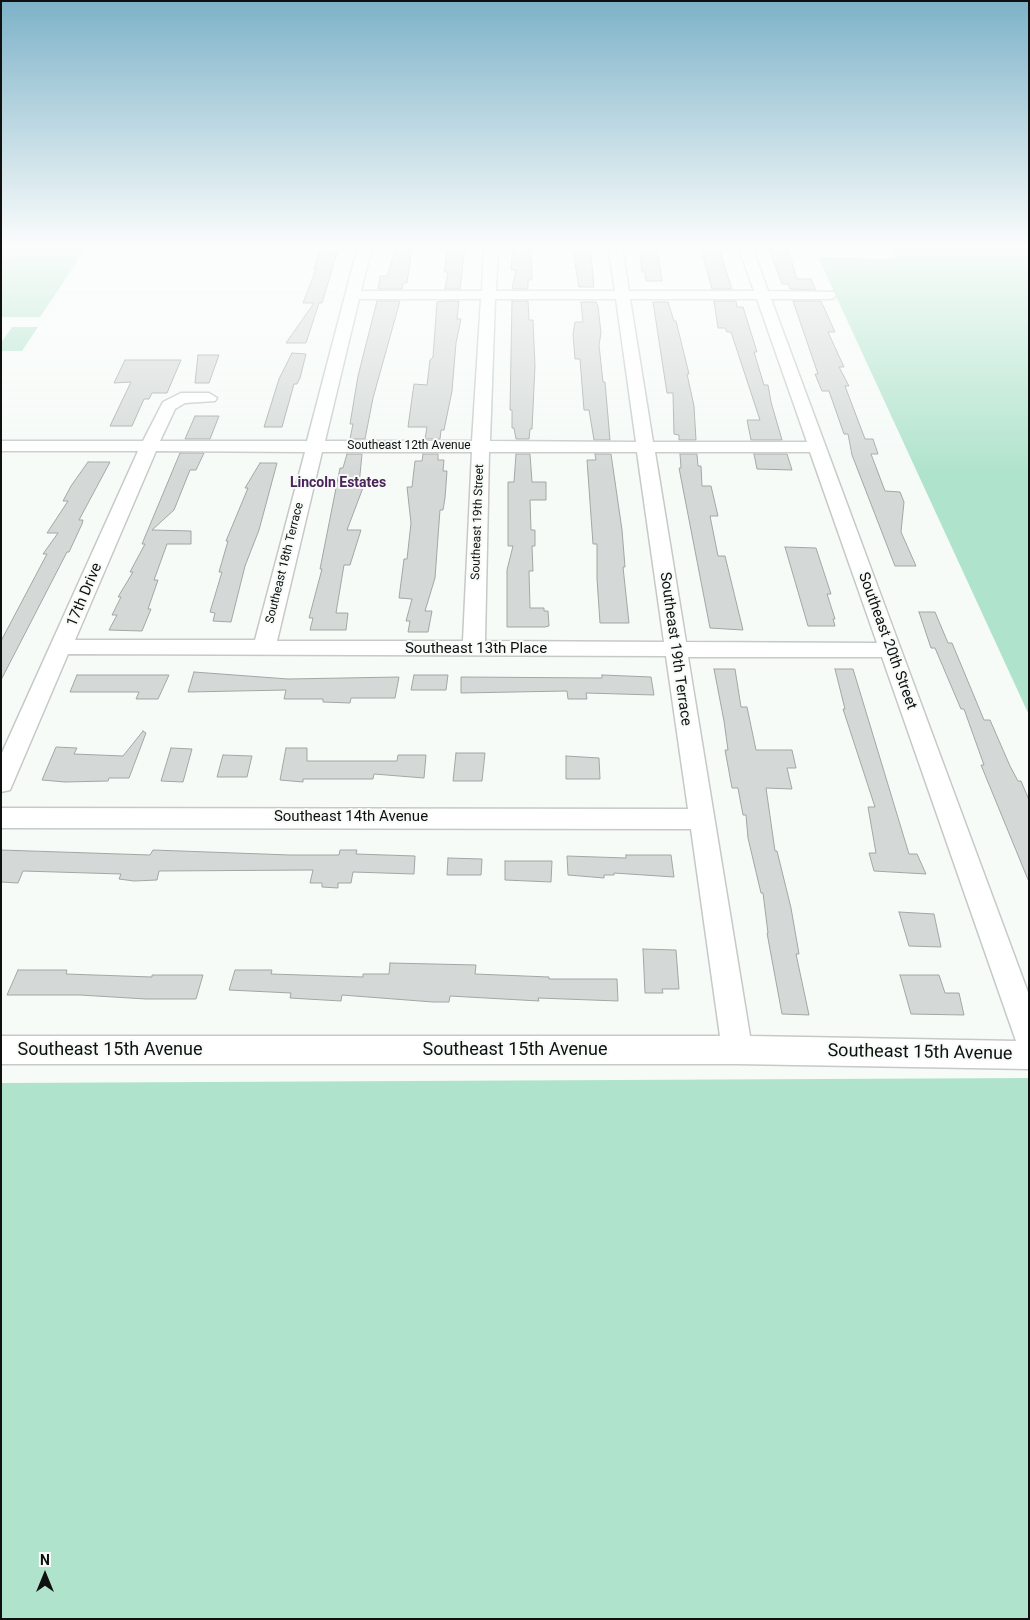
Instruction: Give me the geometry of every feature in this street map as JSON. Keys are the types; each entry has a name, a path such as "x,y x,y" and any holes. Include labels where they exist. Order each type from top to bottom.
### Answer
{"street":[{"name":"Southeast 18th Terrace","path":"264,648 347,322"},
{"name":"Southeast 19th Street","path":"474,649 487,322"},
{"name":"Southeast 19th Terrace","path":"627,322 700,819 737,1050"},
{"name":"Southeast 20th Street","path":"772,322 1029,1036"},
{"name":"17th Drive","path":"1,783 168,406 181,398 209,398"},
{"name":"Southeast 12th Avenue","path":"1,446 817,447"},
{"name":"Southeast 13th Place","path":"62,647 890,650"},
{"name":"Southeast 14th Avenue","path":"1,818 700,819"},
{"name":"Southeast 15th Avenue","path":"1,1050 737,1050 1029,1055"}],"green space":[{"path":"848,322 1029,322 1029,715"},
{"path":"12,327 38,327 22,351 1,351 1,343"},
{"path":"1029,1078 1029,1619 1,1619 1,1083"}],"building":[{"path":"301,322 313,322 306,343 286,343"},
{"path":"372,322 394,322 373,398 365,439 350,439 353,424 350,424 358,376"},
{"path":"436,322 460,322 456,343 452,391 444,430 441,430 440,439 425,439 427,427 408,427 414,384 427,385 430,360 433,357"},
{"path":"512,322 533,322 535,366 532,429 530,429 529,439 516,439 514,428 512,428 512,410 510,410"},
{"path":"575,322 600,322 601,333 599,345 603,382 605,382 610,440 594,440 589,410 584,410 580,359 575,359 573,334"},
{"path":"656,322 676,322 689,374 687,374 694,406 696,440 679,440 679,435 674,434 673,393 667,393"},
{"path":"717,322 748,322 757,352 754,352 764,385 768,385 782,440 751,440 747,420 760,420 731,332 727,332 725,328 718,328"},
{"path":"800,322 830,322 835,332 828,332 844,367 839,367 849,386 845,386 865,439 873,439 878,454 871,454 885,491 900,492 904,502 901,532 916,566 895,566 852,455 848,434 844,434 829,391 822,391 815,374 818,374"},
{"path":"292,353 306,354 300,378 297,384 294,384 282,427 264,427 279,379"},
{"path":"198,355 219,355 209,383 195,383"},
{"path":"125,360 181,360 167,393 152,393 149,399 144,399 132,426 110,426 131,382 114,383"},
{"path":"195,416 219,416 210,439 185,439"},
{"path":"180,453 204,453 196,470 190,470 174,510 152,530 191,531 191,544 167,544 154,580 158,580 148,609 151,609 142,631 109,630 117,615 112,615 121,597 118,597 133,572 130,572 145,544 142,544"},
{"path":"347,454 362,454 359,485 364,485 347,530 361,530 350,565 344,565 336,613 348,613 346,630 310,630 313,618 309,618 322,569 320,569 340,468 343,468"},
{"path":"423,454 438,454 438,460 444,460 443,471 447,471 445,498 443,510 440,510 435,578 425,611 432,611 428,632 408,632 410,621 406,621 412,599 399,598 404,559 407,559 411,523 407,487 412,487 415,461 422,461"},
{"path":"516,454 530,454 532,482 546,482 546,500 530,500 531,530 535,530 535,546 532,546 533,571 529,571 530,608 544,608 544,611 548,611 549,626 545,627 507,627 507,570 513,546 508,546 508,482 514,482"},
{"path":"595,454 611,454 622,530 625,567 623,567 629,623 600,623 597,544 593,544 587,460 596,460"},
{"path":"680,454 697,454 698,466 701,466 702,486 711,486 718,516 710,516 718,556 725,556 743,630 710,628 679,468 681,468"},
{"path":"754,454 787,454 792,470 757,469"},
{"path":"88,462 110,462 79,520 83,520 82,524 69,552 67,552 1,680 1,641 47,554 43,554 58,533 47,533 68,501 63,501 71,486"},
{"path":"260,463 277,463 259,530 245,566 231,622 213,621 215,613 210,612 222,572 219,572 228,541 226,541 248,488 245,488"},
{"path":"785,547 816,548 831,594 827,594 835,619 833,619 835,626 808,626"},
{"path":"919,612 935,612 948,643 952,643 984,720 990,720 1010,766 1018,781 1021,781 1029,800 1029,882 981,765 984,765 964,709 961,709 935,648 931,648"},
{"path":"714,669 735,669 741,707 747,707 756,750 792,750 796,768 787,768 792,789 766,788 775,851 777,851 791,908 799,954 796,954 809,1015 782,1014 767,933 763,893 761,893 748,838 746,815 743,815 738,788 732,788 725,750 728,750 724,721"},
{"path":"835,669 853,669 909,854 917,854 926,874 874,871 869,853 876,853 868,807 875,807 843,709 845,709"},
{"path":"194,672 288,679 399,677 395,698 351,698 350,703 323,702 323,699 284,699 286,690 188,692"},
{"path":"77,675 169,675 158,699 136,699 139,692 70,692"},
{"path":"414,675 448,675 446,690 411,690"},
{"path":"602,675 651,677 654,695 586,693 587,699 568,699 567,691 461,693 461,677 602,678"},
{"path":"143,731 146,733 129,778 109,778 108,781 65,782 42,780 56,747 77,748 74,754 123,756"},
{"path":"171,748 192,749 183,782 161,781"},
{"path":"286,748 307,748 307,761 397,761 398,755 426,755 424,778 374,774 373,779 303,779 303,782 280,780"},
{"path":"456,753 485,753 482,781 453,781"},
{"path":"223,755 252,756 247,777 217,777"},
{"path":"566,756 599,758 600,779 566,779"},
{"path":"1,850 150,855 153,850 339,855 340,850 357,850 356,854 415,856 414,874 353,872 351,883 338,883 338,888 322,887 322,883 310,883 313,870 159,871 157,880 134,881 119,879 121,874 23,871 18,883 1,882"},
{"path":"626,855 671,855 674,877 614,873 614,875 604,875 604,878 568,875 567,856 626,858"},
{"path":"448,858 482,859 481,875 447,875"},
{"path":"505,861 552,861 551,882 505,880"},
{"path":"899,912 934,914 941,947 909,946"},
{"path":"643,949 676,950 679,989 662,989 663,993 645,993"},
{"path":"390,963 476,965 475,974 549,977 549,979 617,979 618,1001 538,998 539,1001 450,996 449,1002 433,1002 342,995 341,1001 290,998 291,993 229,990 235,970 272,970 271,974 363,977 363,974 389,974"},
{"path":"18,970 67,970 66,974 152,977 152,975 203,975 196,999 146,999 80,995 7,995"},
{"path":"900,975 939,975 945,993 959,993 964,1015 911,1014"}],"district":[{"name":"Lincoln Estates","path":"338,483"}]}
